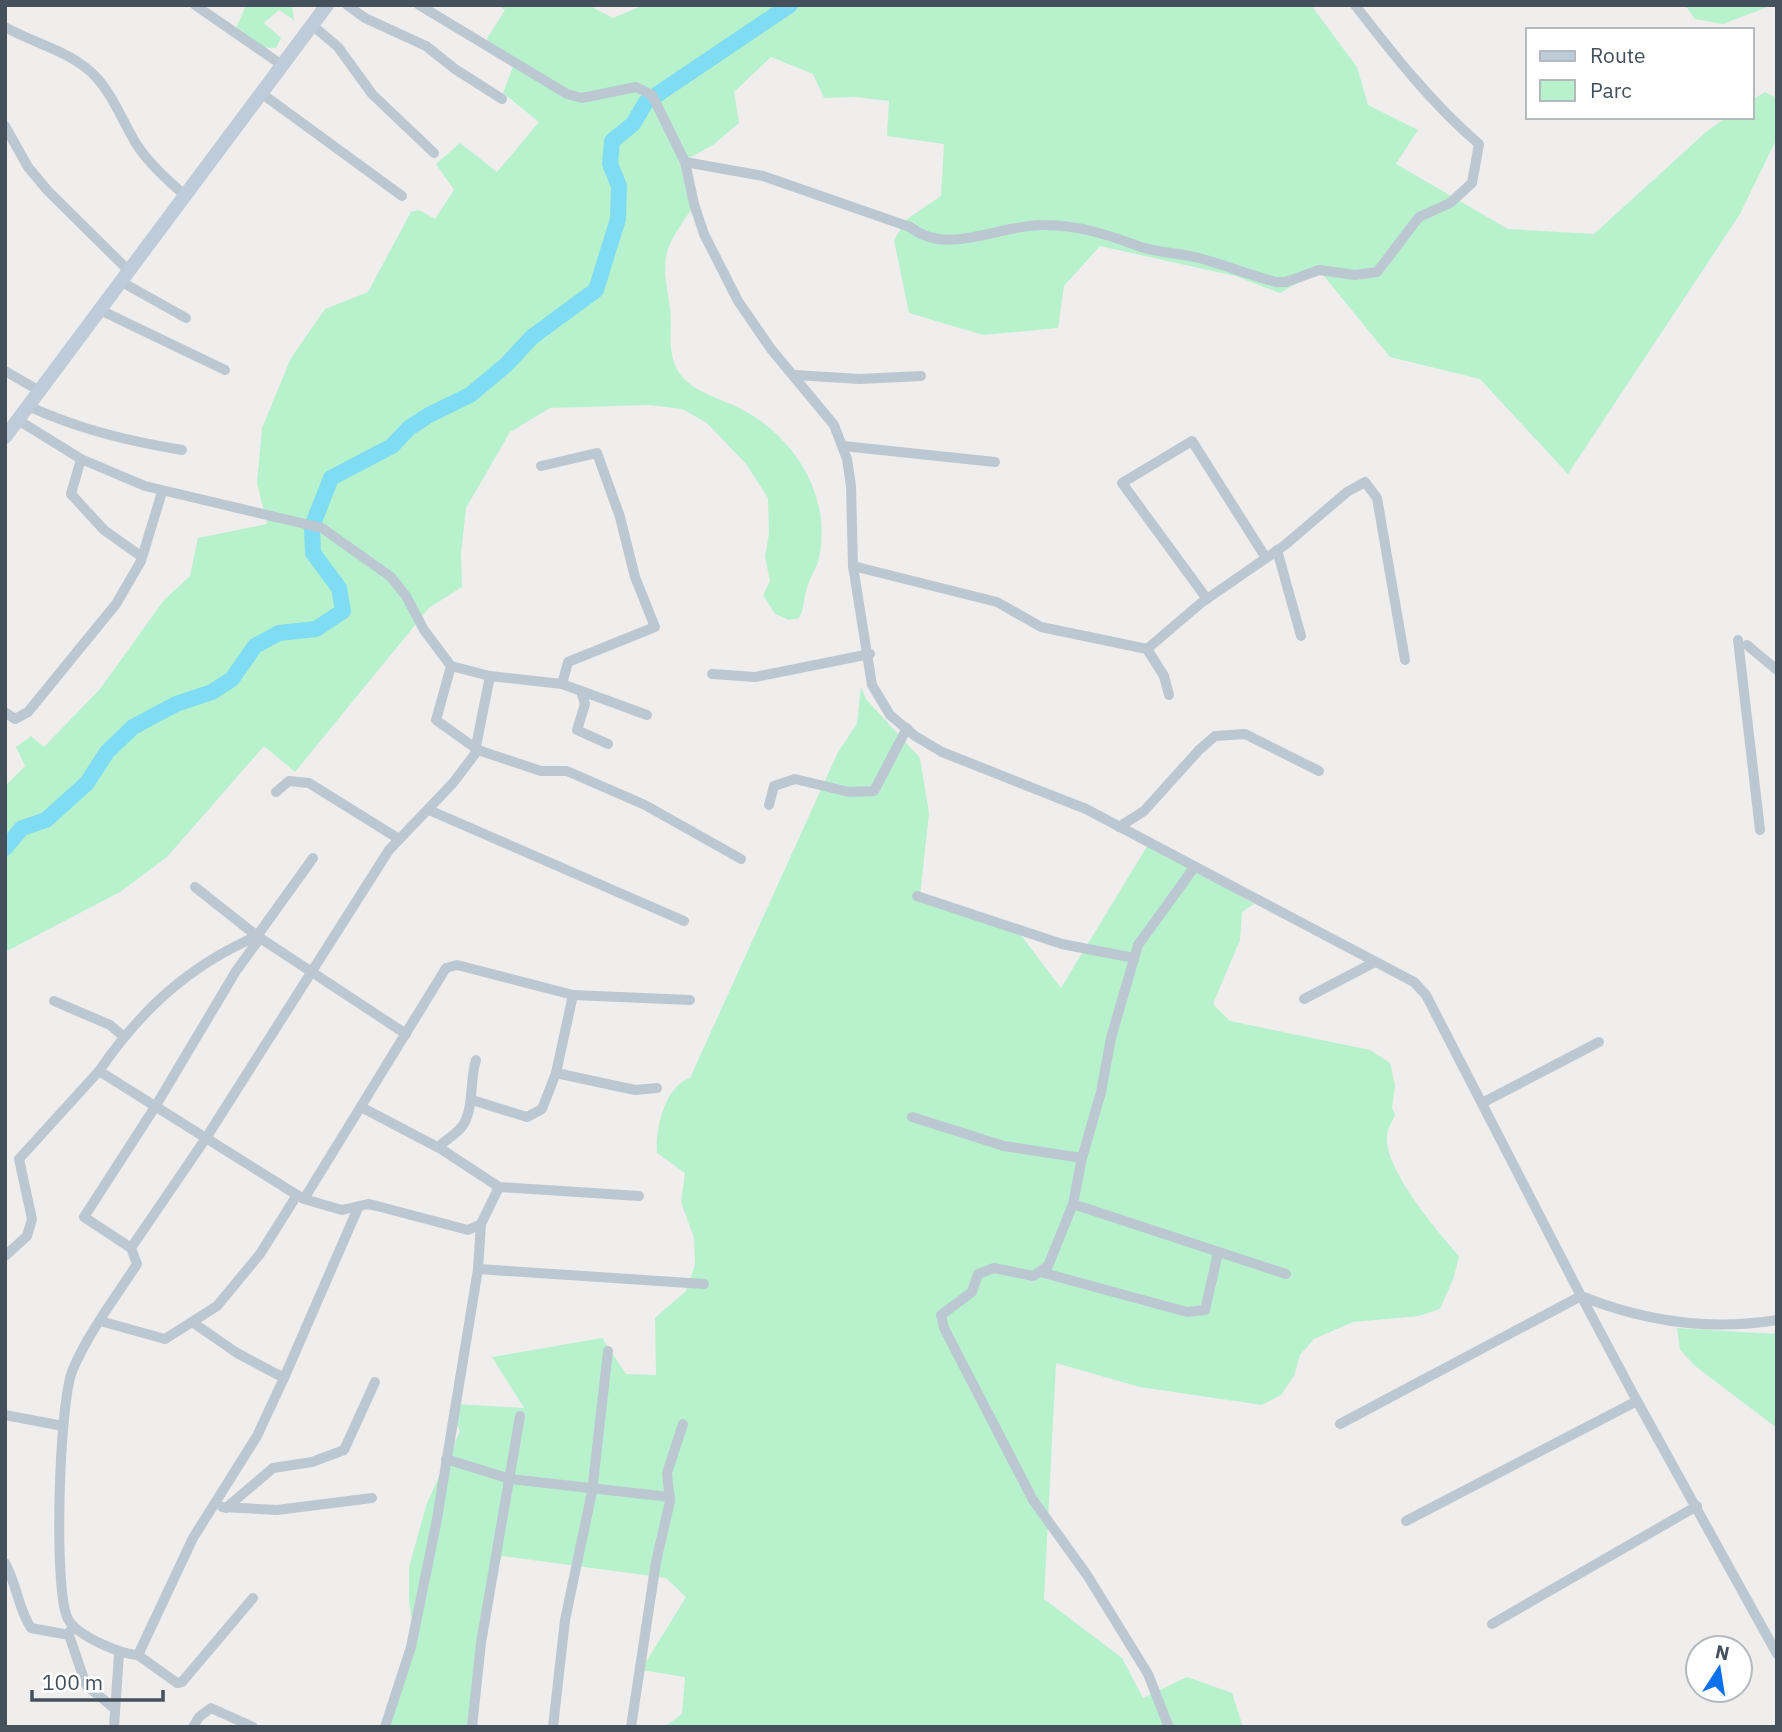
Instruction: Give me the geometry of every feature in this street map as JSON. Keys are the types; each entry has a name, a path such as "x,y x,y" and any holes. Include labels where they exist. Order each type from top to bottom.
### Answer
{"main road":[{"path":"5,437 327,5"}],"street":[{"path":"195,5 282,65"},
{"path":"347,5 366,18 426,46 455,69 502,99"},
{"path":"419,5 574,97 636,87 645,90 664,116 685,162 694,204 718,263 749,318 826,412 843,446 851,486 853,566 870,654 872,685 883,707 907,728 942,752 1086,809 1194,869 1413,982 1426,995 1581,1296 1777,1654"},
{"path":"685,162 763,176 910,227 921,236 943,241 1040,225 1069,224 1114,235 1143,247 1199,258 1276,282 1286,282 1319,270 1355,275 1377,272 1419,216 1450,203 1472,183 1479,144 1461,129 1392,53 1355,5"},
{"path":"312,25 338,47 372,94 434,153"},
{"path":"5,27 76,62 93,74 104,87 138,148 152,165 186,196"},
{"path":"261,93 402,195"},
{"path":"5,126 28,167 124,276 186,318"},
{"path":"99,309 225,370"},
{"path":"5,371 38,390"},
{"path":"795,375 860,379 921,376"},
{"path":"28,406 81,428 129,441 182,450"},
{"path":"18,419 81,459 162,492 322,528 391,577 406,596 424,630 451,666 490,676 562,684 647,715"},
{"path":"1207,599 1122,483 1192,441 1266,558"},
{"path":"843,446 995,462"},
{"path":"541,466 597,453 620,517 635,577 655,626 568,662 562,684"},
{"path":"81,459 71,494 104,530 142,557"},
{"path":"1147,649 1207,599 1278,550 1347,492 1365,482 1377,498 1405,660"},
{"path":"5,712 11,718 19,719 38,702 116,604 142,557 162,492"},
{"path":"1278,550 1301,636"},
{"path":"853,566 997,602 1041,627 1147,649 1164,676 1169,695"},
{"path":"1760,830 1742,643 1777,670"},
{"path":"712,674 755,677 870,654"},
{"path":"451,666 436,720 478,750 541,771 567,771 645,805 741,859"},
{"path":"478,750 476,747 490,676"},
{"path":"581,691 585,704 578,730 608,744"},
{"path":"769,805 774,786 795,779 849,792 874,791 907,728"},
{"path":"1119,827 1144,811 1199,750 1216,736 1245,734 1319,771"},
{"path":"131,1248 206,1138 310,973 399,839 429,810 478,750"},
{"path":"276,792 289,781 309,783 399,839"},
{"path":"429,810 684,921"},
{"path":"115,1709 84,1681 66,1614 58,1552 63,1426 72,1370 137,1264 131,1248 84,1218 155,1107 236,971 313,858"},
{"path":"1166,1727 1168,1725 1148,1674 1087,1575 1033,1500 944,1328 941,1315 972,1292 978,1274 994,1268 1033,1276 1048,1266 1073,1204 1082,1158 1101,1092 1111,1038 1138,945 1194,869"},
{"path":"195,887 258,937 406,1034"},
{"path":"917,896 1062,944 1134,958"},
{"path":"5,1256 27,1236 32,1219 19,1159 99,1071 122,1037 145,1011 180,982 258,937"},
{"path":"1304,999 1375,962"},
{"path":"100,1321 165,1339 212,1310 260,1254 301,1197 361,1107 446,968 452,965 573,995 690,1000"},
{"path":"472,1100 527,1116 542,1109 556,1073 573,995"},
{"path":"54,1001 110,1025 122,1037"},
{"path":"1482,1103 1599,1042"},
{"path":"438,1147 462,1127 472,1100 470,1078 476,1060"},
{"path":"99,1071 301,1197 342,1210 377,1206 468,1230 481,1224"},
{"path":"556,1073 635,1090 657,1088"},
{"path":"361,1107 438,1147 499,1187 639,1196"},
{"path":"912,1117 1004,1146 1082,1158"},
{"path":"385,1727 411,1647 478,1269 481,1224 499,1187"},
{"path":"1073,1204 1286,1274"},
{"path":"138,1655 193,1538 257,1436 358,1208"},
{"path":"1040,1272 1188,1312 1205,1310 1219,1253"},
{"path":"478,1269 704,1284"},
{"path":"1581,1296 1615,1310 1666,1321 1730,1325 1777,1320"},
{"path":"1340,1424 1581,1296"},
{"path":"192,1322 237,1353 284,1378"},
{"path":"553,1727 565,1620 593,1486 608,1351"},
{"path":"226,1507 272,1468 312,1462 344,1450 375,1382"},
{"path":"1406,1521 1637,1401"},
{"path":"5,1415 63,1426"},
{"path":"472,1727 481,1643 520,1416"},
{"path":"631,1727 670,1497 667,1473 683,1424"},
{"path":"446,1459 510,1479 593,1486 670,1497"},
{"path":"213,1507 277,1510 372,1498"},
{"path":"1492,1624 1697,1506"},
{"path":"5,1563 15,1580 24,1618 31,1628 71,1630 119,1654 138,1655 177,1683 182,1682 253,1598"},
{"path":"114,1727 119,1654"},
{"path":"193,1727 211,1708 253,1727"}],"green space":[{"path":"246,5 292,5 294,20 279,10 264,23 281,38 276,48 256,47 235,31"},
{"path":"497,5 588,5 613,18 644,5 1311,5 1357,67 1368,105 1418,130 1396,164 1508,229 1594,234 1707,131 1724,119 1754,119 1754,99 1765,92 1777,98 1777,138 1740,214 1568,474 1480,379 1390,357 1319,270 1280,293 1235,276 1100,246 1064,286 1058,328 983,335 909,313 894,240 907,219 941,196 944,144 887,136 889,101 855,97 824,98 813,74 771,57 734,92 739,123 713,145 680,163 691,210 669,246 665,266 671,316 671,348 678,371 690,384 741,409 778,435 793,452 814,491 820,512 822,535 819,558 808,584 799,618 789,620 775,614 763,595 770,581 765,557 769,533 768,498 746,464 707,423 682,409 650,405 550,408 510,432 466,508 461,553 462,587 429,608 295,772 264,746 167,857 120,892 5,952 5,786 25,766 16,747 31,736 44,747 100,689 164,600 190,576 198,538 267,524 257,483 262,428 291,358 325,309 368,292 411,212 419,210 435,219 454,190 436,164 460,143 497,172 539,122 503,93 514,64 483,45 505,10"},
{"path":"1685,5 1773,5 1723,24 1695,19"},
{"path":"861,687 866,699 920,758 929,813 920,896 1014,926 1061,988 1149,843 1254,904 1242,912 1240,940 1213,1004 1230,1021 1370,1050 1390,1063 1395,1085 1392,1108 1395,1115 1388,1130 1388,1149 1402,1181 1438,1232 1459,1256 1454,1277 1440,1309 1419,1316 1353,1322 1314,1339 1300,1355 1294,1376 1281,1395 1262,1405 1140,1387 1056,1363 1044,1599 1122,1658 1143,1698 1187,1677 1232,1693 1243,1727 664,1727 682,1714 685,1677 641,1670 686,1597 666,1578 502,1556 490,1586 473,1727 382,1727 414,1634 409,1601 409,1567 427,1503 460,1431 449,1410 456,1404 524,1408 492,1357 602,1338 626,1374 656,1375 655,1318 686,1291 695,1265 694,1238 681,1202 685,1173 657,1153 663,1110 674,1090 690,1078 838,752 857,724"},
{"path":"1677,1328 1777,1334 1777,1428 1695,1366 1680,1350"}],"waterway":[{"path":"313,524 331,478 392,446 409,428 429,415 470,395 506,365 532,337 596,290 618,219 619,186 610,164 612,141 633,124 646,102 790,5"},
{"path":"5,848 22,828 46,820 87,783 107,752 133,727 176,704 212,692 232,679 255,646 279,633 316,629 343,611 339,588 313,553 312,528"}]}
